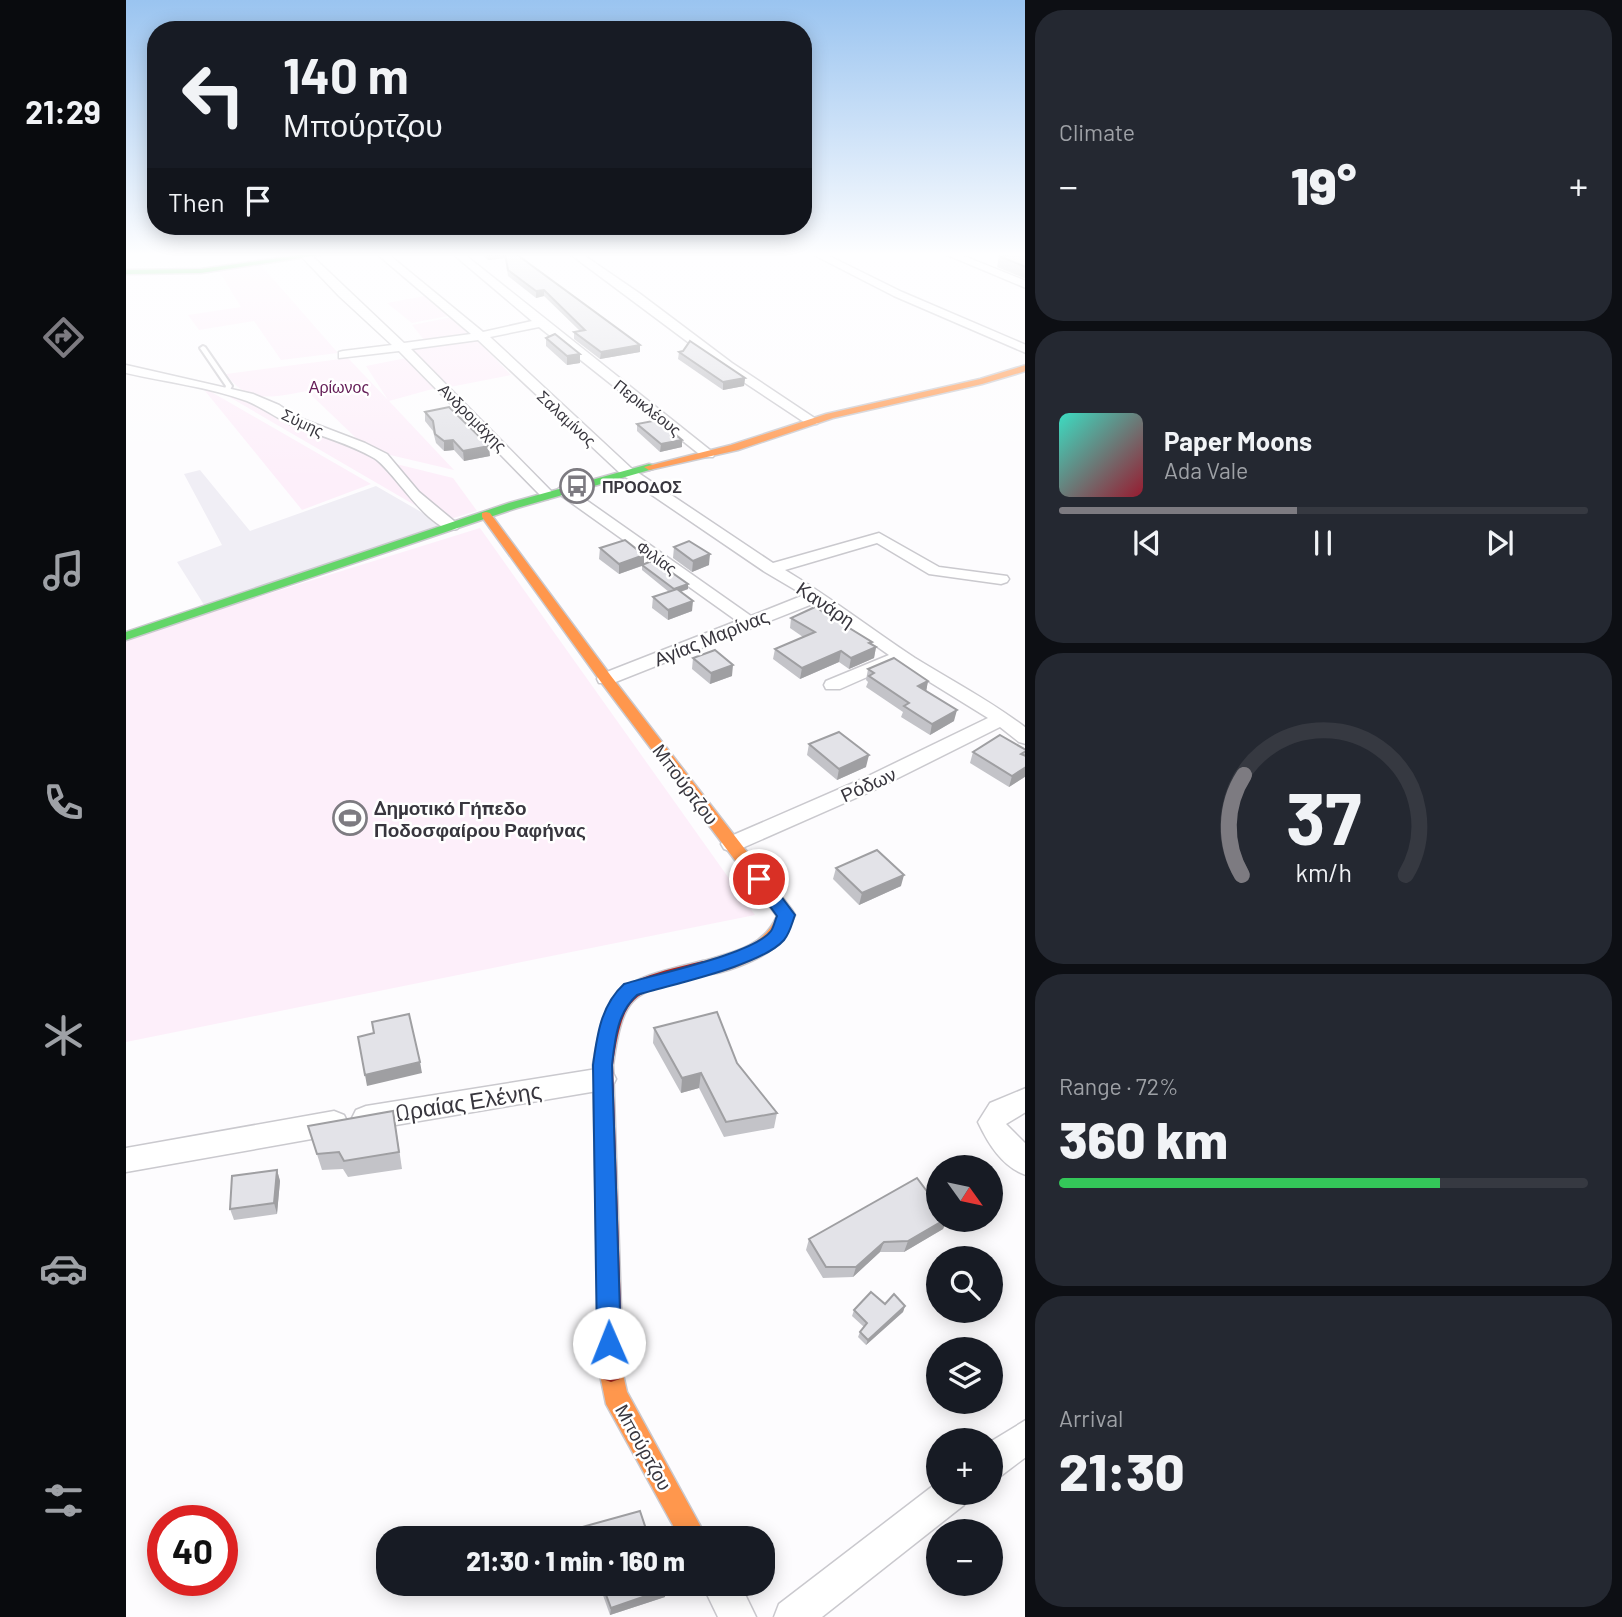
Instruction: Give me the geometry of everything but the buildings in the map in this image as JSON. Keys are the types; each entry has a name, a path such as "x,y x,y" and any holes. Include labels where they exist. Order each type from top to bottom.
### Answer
{"street":[{"name":"Ανδρομάχης","path":"384,329 556,493"},
{"name":"Σαλαμίνος","path":"472,329 626,471"},
{"path":"343,355 511,329"},
{"name":"Περικλέους","path":"549,329 708,454"},
{"path":"680,329 728,366 812,421"},
{"path":"978,329 1025,350"},
{"path":"126,636 254,595 485,514 626,471 749,444 812,421 982,381 1025,368"},
{"name":"Σύμης","path":"126,369 248,397 274,408 292,420 382,457 414,495 452,526"},
{"name":"Κανάρη","path":"626,471 771,569 817,596 901,656 1002,719 1025,738"},
{"name":"Φιλίας","path":"556,493 749,622"},
{"name":"Μπούρτζου","path":"485,514 606,679 786,915 779,934 766,945 727,961 631,989 621,998 607,1028 603,1079 611,1382 615,1395 687,1526"},
{"path":"771,569 879,538 899,547 935,571 1001,579"},
{"name":"Αγίας Μαρίνας","path":"606,679 817,596"},
{"path":"833,685 901,656"},
{"name":"Ρόδων","path":"732,844 867,785 1002,719"},
{"name":"Ωραίας Ελένης","path":"126,1160 603,1079"},
{"path":"1019,1102 994,1116 993,1130 1025,1163"},
{"path":"1003,1453 1025,1436"},
{"path":"792,1617 937,1505"},
{"path":"726,1596 738,1617"}],"lane":[{"path":"203,348 229,386 227,391"}],"shaded area":[{"path":"200,470 250,531 376,486 442,524 206,608 177,562 222,545 184,474"}],"green space":[{"path":"260,329 317,329 338,353 281,360"},
{"path":"416,329 467,329 472,334 425,341"},
{"path":"477,340 511,375 450,387 411,349"},
{"name":"Αρίωνος","path":"348,358 388,400 366,366 406,358 436,388 389,401 454,470 386,454 356,438 307,391 273,396 253,395 234,384 226,374"},
{"path":"201,386 371,484 302,510"},
{"path":"219,391 254,403 287,423 377,458 418,507"},
{"path":"392,463 453,478 477,511 450,519 415,490"},
{"path":"480,528 755,915 126,1042 126,638"}],"traffic: fast":[{"path":"126,636 513,506 649,467"}],"traffic: slow":[{"path":"649,467 734,448 830,416 982,381 1025,368"},
{"path":"486,515 606,679 786,915 781,928 764,946 729,962 703,968"},
{"path":"611,1370 615,1395 687,1526"}],"traffic: jam":[{"path":"611,1370 603,1065 607,1038 612,1017 629,992 658,979 703,968"}],"place":[{"name":"ΠΡΟΟΔΟΣ","path":"577,486"},
{"name":"Δημοτικό Γήπεδο Ποδοσφαίρου Ραφήνας","path":"350,818"}],"route":[{"path":"609,1343 603,1065 607,1028 621,998 631,989 727,961 766,945 779,934 786,915 759,879"}]}
